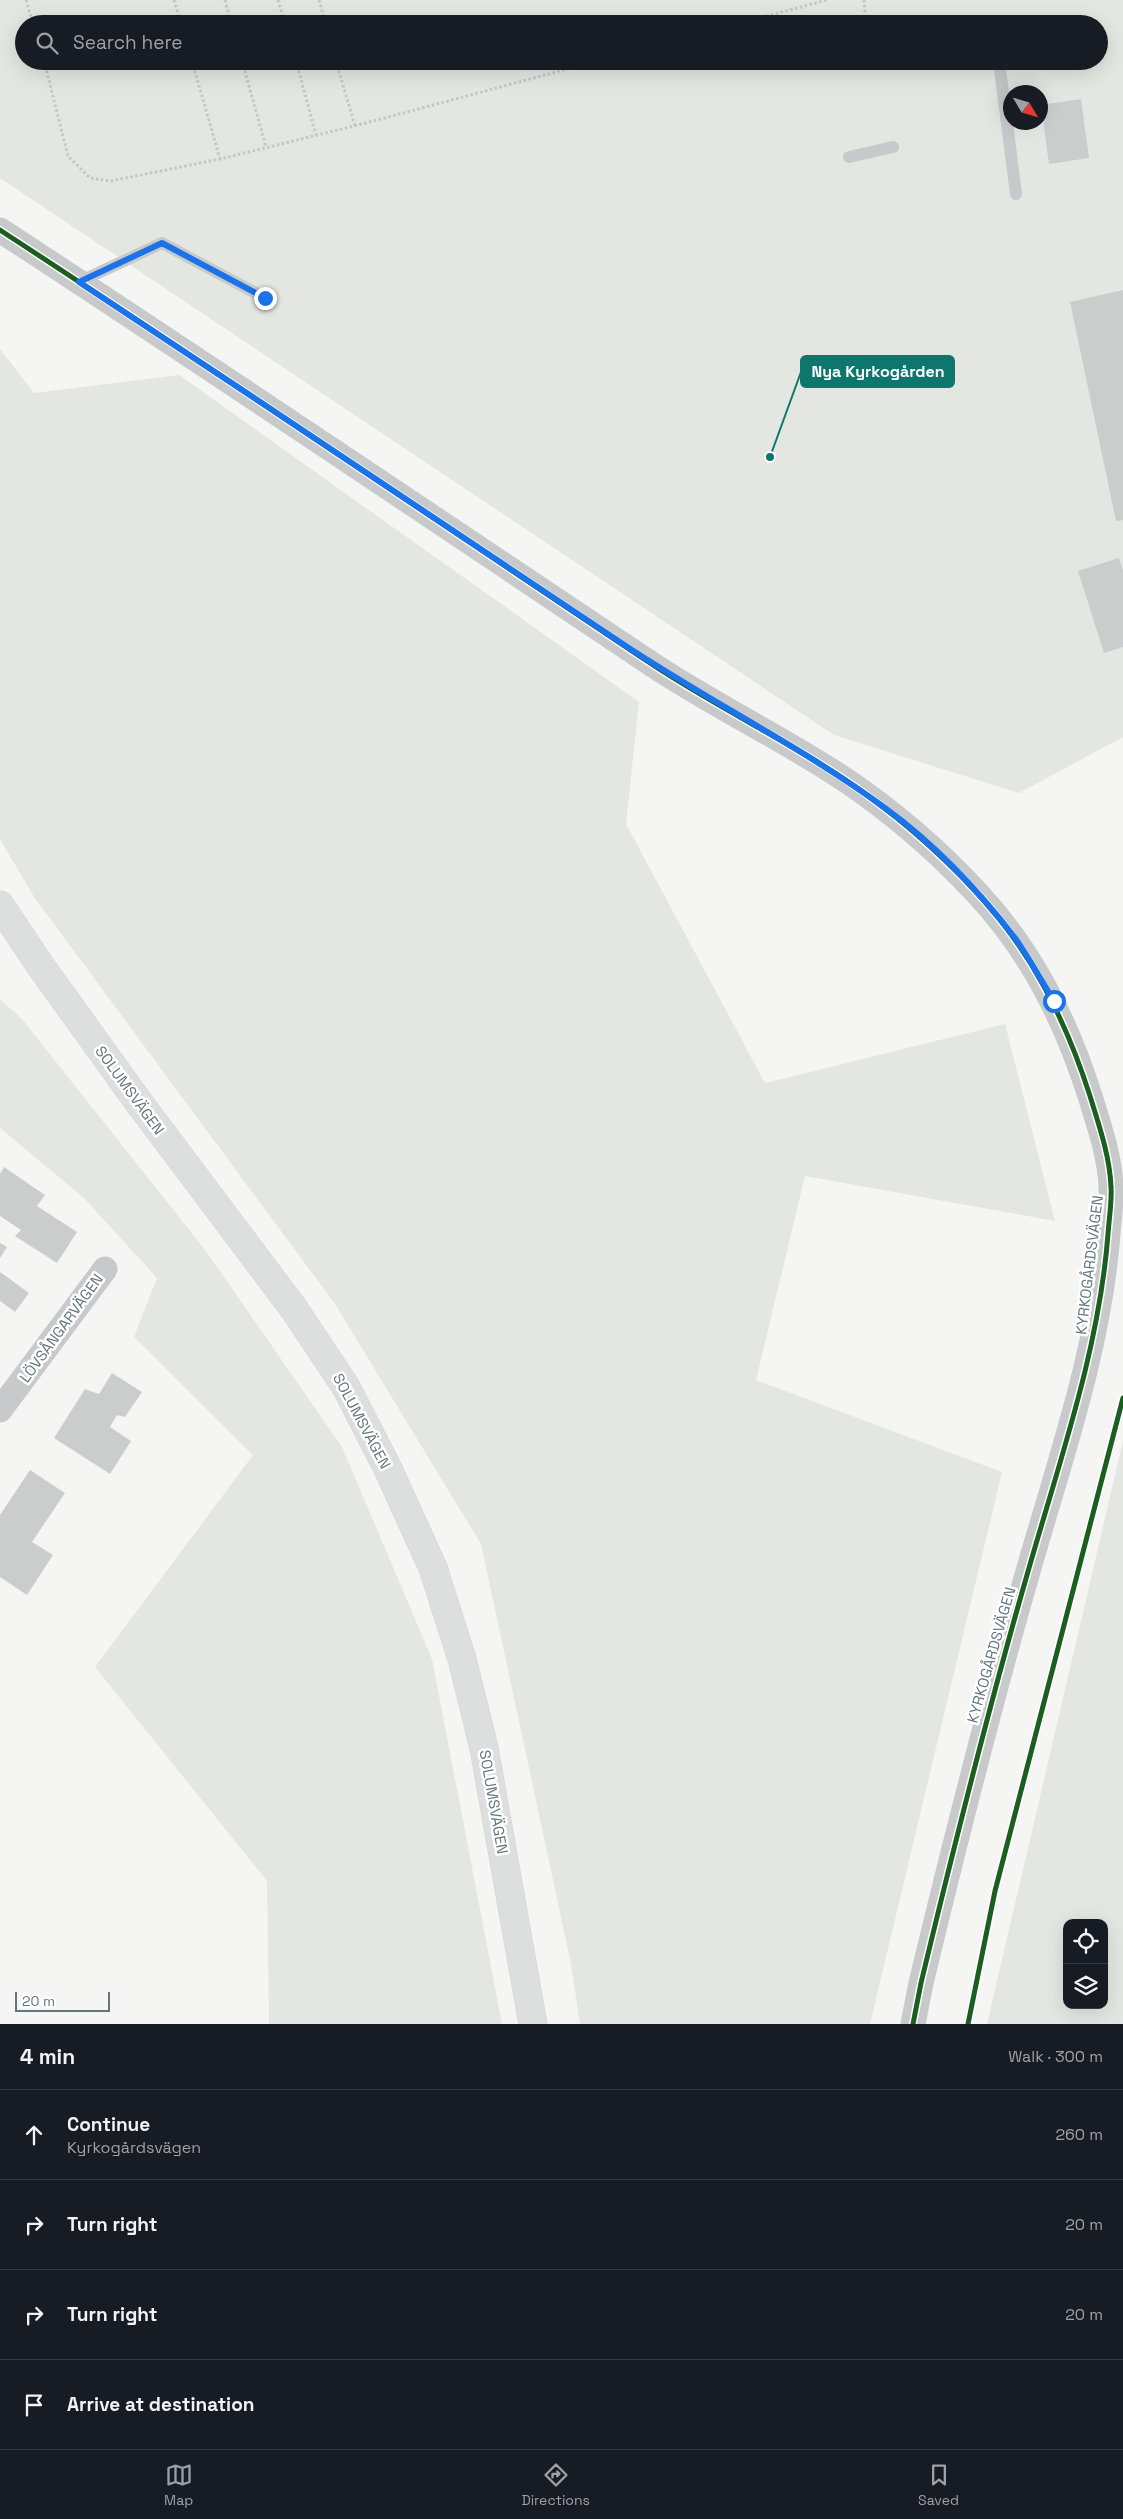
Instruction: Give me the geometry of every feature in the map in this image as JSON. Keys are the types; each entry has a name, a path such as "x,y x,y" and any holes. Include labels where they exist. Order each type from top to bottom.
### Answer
{"main road":[{"name":"SOLUMSVÄGEN","path":"0,905 42,968 134,1096 294,1308 346,1387 388,1469 432,1568 462,1659 484,1748 533,2024"}],"street":[{"name":"KYRKOGÅRDSVÄGEN","path":"0,230 662,671 842,778 888,810 931,846 980,896 1017,941 1054,1001 1080,1064 1117,1182 1096,1327 1082,1386 990,1704 921,1983 913,2024"},
{"name":"LÖVSÅNGARVÄGEN","path":"0,1410 105,1269"}],"lane":[{"path":"1000,70 1016,194"},
{"path":"849,157 893,147"},
{"path":"79,282 162,243 265,298"}],"path":[{"path":"26,0 30,15"},
{"path":"174,0 178,15"},
{"path":"225,0 229,15"},
{"path":"278,0 282,15"},
{"path":"319,0 323,15"},
{"path":"771,15 826,0"},
{"path":"864,0 865,15"},
{"path":"46,70 68,156 90,178 111,181 220,159 355,126 563,70"},
{"path":"195,70 220,159"},
{"path":"245,70 266,147"},
{"path":"298,70 316,135"},
{"path":"339,70 355,126"}],"shaded area":[{"path":"0,0 1123,0 1123,737 1019,793 834,735 0,178"},
{"path":"0,349 34,393 179,375 639,702 626,824 765,1083 1005,1024 1055,1221 805,1176 756,1380 1002,1472 870,2024 580,2024 571,1964 481,1544 335,1304 34,897 0,839"},
{"path":"0,999 22,1019 206,1251 342,1447 432,1659 502,2024 269,2024 267,1881 95,1667 253,1455 134,1337 157,1278 84,1198 0,1128"},
{"path":"1123,1441 1123,2024 987,2024"}],"building":[{"path":"1081,99 1089,158 1049,164 1044,130 1048,130 1048,104"},
{"path":"1123,290 1123,520 1116,521 1070,302"},
{"path":"1119,558 1123,571 1123,647 1104,653 1078,571"},
{"path":"4,1167 45,1195 37,1206 77,1232 57,1263 15,1236 21,1230 0,1216 0,1174"},
{"path":"0,1243 7,1247 0,1258"},
{"path":"0,1272 29,1293 15,1312 0,1301"},
{"path":"112,1373 142,1392 125,1417 117,1415 110,1427 131,1441 110,1474 54,1438 85,1389 99,1394"},
{"path":"30,1470 65,1493 32,1542 53,1555 27,1595 0,1577 0,1515"}],"cycle path":[{"path":"0,230 246,392 653,665 821,764 880,805 914,832 946,862 997,916 1031,963 1058,1014 1081,1068 1097,1118 1110,1176 1111,1199 1103,1278 1087,1364 985,1727 933,1932 913,2024"},
{"path":"968,2024 995,1891 1123,1398"}],"place":[{"name":"Nya Kyrkogården","path":"770,457"}],"route":[{"path":"265,298 162,243 79,282 662,671 779,739 842,778 888,810 931,846 980,896 1017,941 1054,1001"}]}
